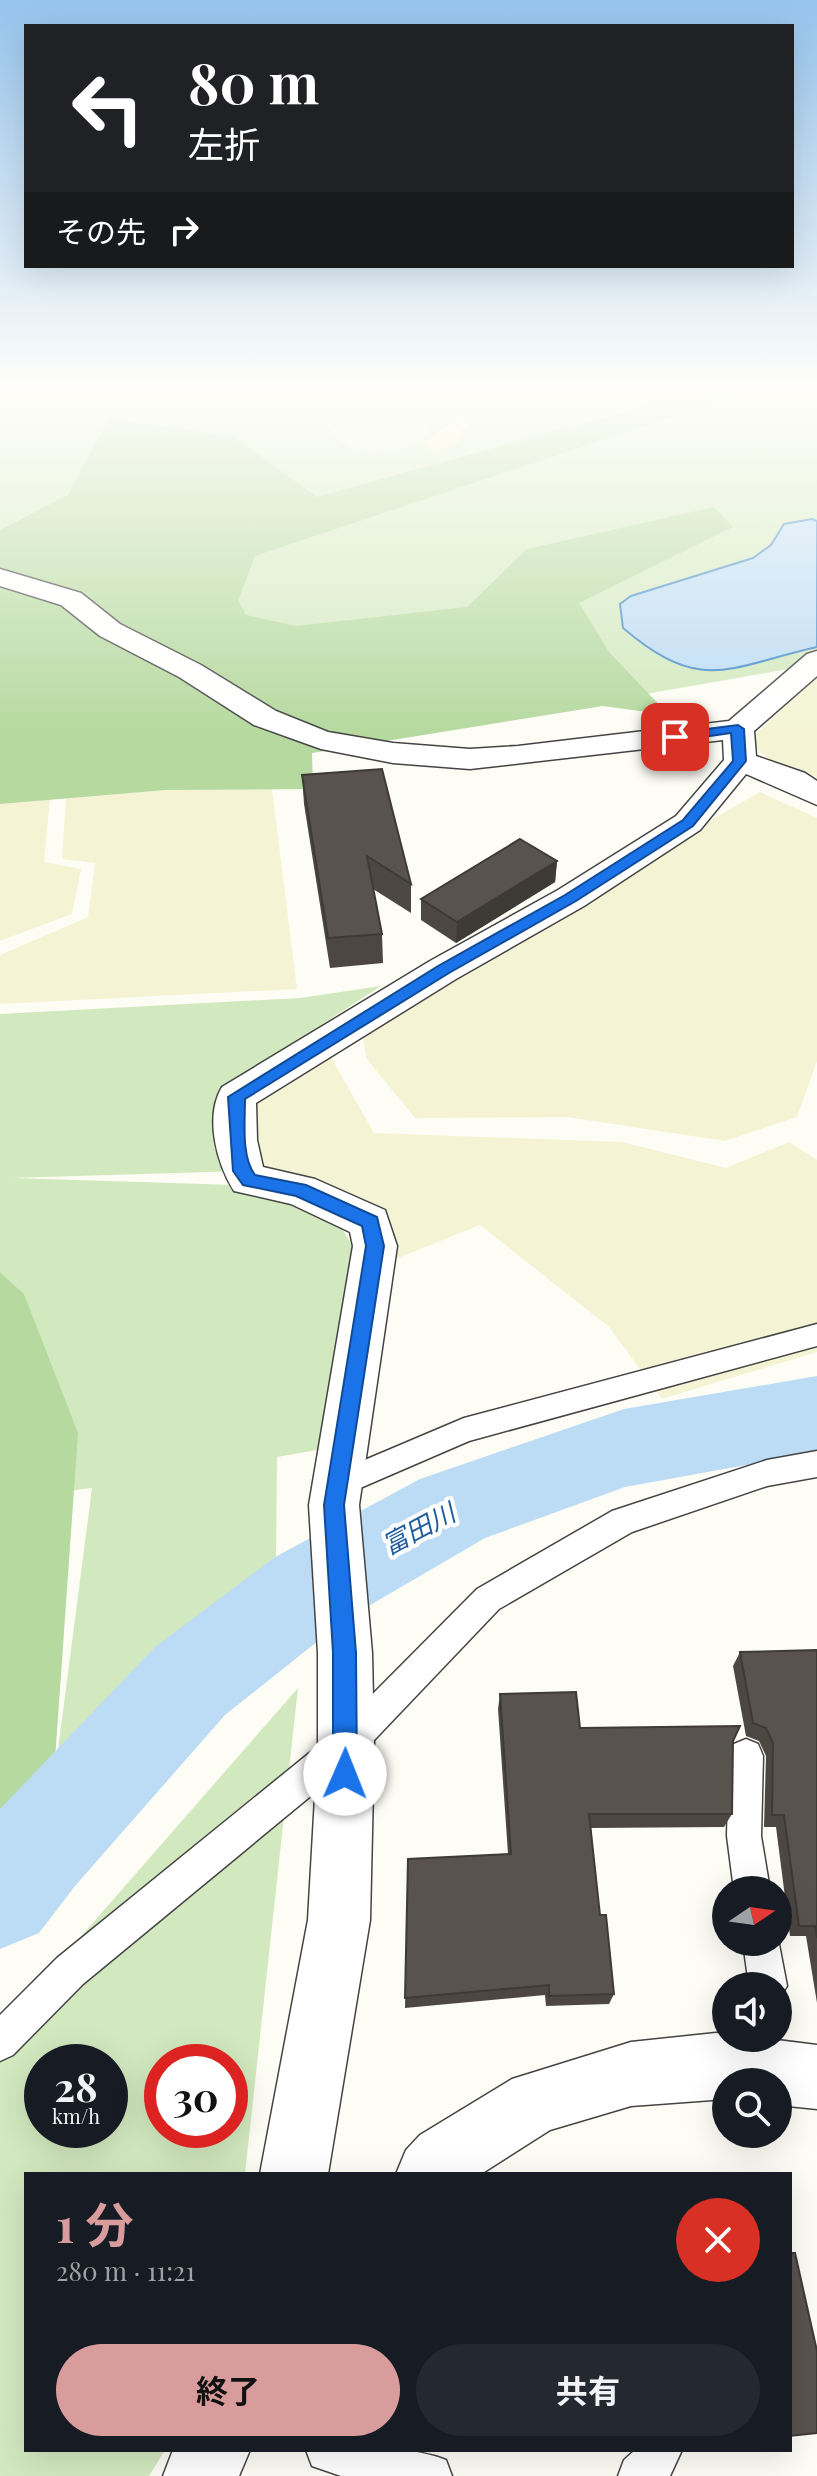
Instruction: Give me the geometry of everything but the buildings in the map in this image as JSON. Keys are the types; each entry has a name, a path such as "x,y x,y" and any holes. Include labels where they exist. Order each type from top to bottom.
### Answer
{"street":[{"path":"0,577 71,599 110,630 190,671 265,718 321,740 393,753 470,759 739,745 817,795"},
{"path":"294,2172 339,1920 346,1745 345,1653 335,1495 375,1246 370,1222 300,1190 249,1180 242,1171 238,1147 236,1097 443,970 456,965 472,951 571,898 688,823 739,745 817,660"},
{"path":"432,2172 444,2159 535,2102 631,2074 716,2065 792,2063"},
{"path":"200,2476 212,2452"}],"lane":[{"path":"335,1495 464,1430 817,1335"},
{"path":"0,2042 70,1971 346,1745 488,1599 623,1521 767,1473 817,1464"},
{"path":"746,1756 744,1836 750,1876"},
{"path":"334,2452 396,2471 430,2476"},
{"path":"640,2476 648,2471 659,2452"}],"green space":[{"path":"0,505 817,505 817,664 287,757 0,635"},
{"path":"49,505 409,505 255,556 238,600 246,615 296,626 467,607 527,549 714,507 733,527 579,603 609,652 669,715 603,706 312,753 313,789 166,790 0,804 0,530"},
{"path":"817,674 817,791 802,785 748,742"},
{"path":"272,789 297,989 0,1004 0,955 88,917 95,863 62,859 66,798 166,790"},
{"path":"760,792 817,818 817,1061 797,1117 725,1141 567,1117 415,1118 366,1058 361,1020"},
{"path":"50,799 44,862 81,869 72,914 0,941 0,804"},
{"path":"381,986 252,1070 242,1171 12,1178 235,1185 325,1200 358,1255 328,1448 277,1457 276,1566 53,1788 92,1488 60,1492 24,1294 0,1272 0,1014 300,998"},
{"path":"323,1043 374,1133 622,1142 726,1168 789,1142 817,1160 817,1352 662,1399 609,1327 480,1225 388,1262 341,1205 249,1180 236,1097"},
{"path":"0,1272 24,1294 78,1433 53,1788 0,1883"},
{"path":"298,1688 248,2146 248,2044 144,2044 144,2148 248,2148 245,2172 24,2172 24,2452 164,2452 149,2476 0,2476 0,2029"}],"water":[{"path":"812,519 817,521 817,647 737,667 696,669 650,649 623,628 620,604 631,596 753,558 771,545 784,524"}],"waterway":[{"name":"富田川","path":"0,1894 37,1848 190,1681 309,1589 453,1508 624,1448 817,1414"}],"route":[{"path":"345,1774 345,1653 334,1505 375,1246 370,1222 300,1190 249,1180 242,1171 238,1147 236,1097 443,970 456,965 472,951 571,898 688,823 740,761 738,729 675,737"}]}
